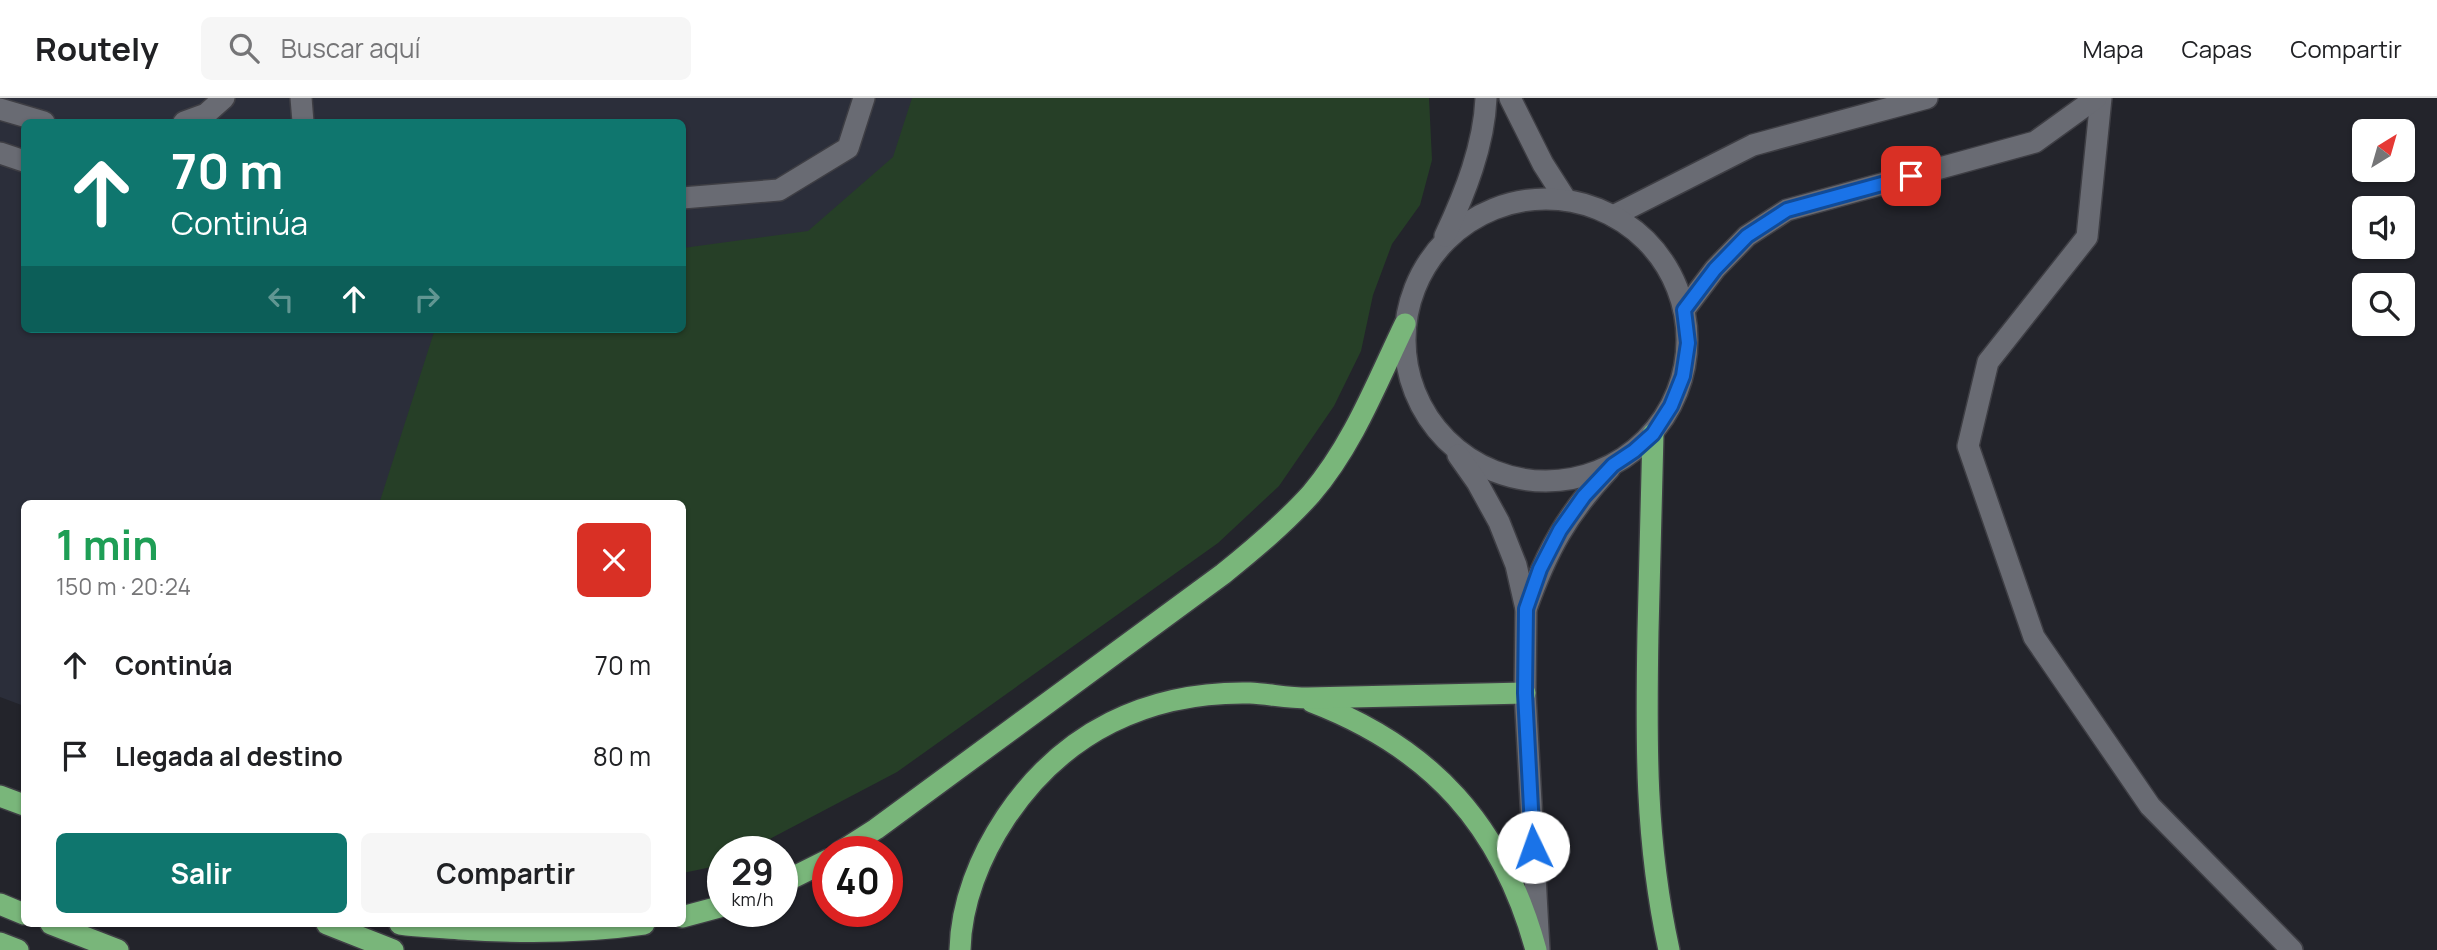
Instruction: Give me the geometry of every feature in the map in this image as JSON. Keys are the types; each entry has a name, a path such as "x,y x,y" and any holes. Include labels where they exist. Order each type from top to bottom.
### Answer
{"highway":[{"path":"864,836 1223,574 1275,532 1312,492 1337,458 1362,414 1405,324"},
{"path":"1653,434 1646,724 1647,794 1653,858 1669,950"},
{"path":"960,950 960,933 971,888 989,842 1020,796 1051,764 1091,732 1127,714 1169,702 1249,693 1300,698 1525,693"},
{"path":"1300,698 1350,717 1397,744 1439,778 1475,819 1504,863 1526,912 1538,950"},
{"path":"0,796 21,804"},
{"path":"0,904 21,913"},
{"path":"686,916 707,910"},
{"path":"59,927 118,950"},
{"path":"335,927 393,950"},
{"path":"441,927 557,932 626,927"},
{"path":"0,943 18,950"}],"street":[{"path":"192,119 206,114 224,98"},
{"path":"301,98 303,119"},
{"path":"686,198 779,190 848,148 864,98"},
{"path":"1441,245 1462,200 1477,155 1486,98"},
{"path":"1510,98 1543,164 1566,200"},
{"path":"1613,216 1753,145 1927,98"},
{"path":"1684,310 1715,269 1747,236 1787,210 2035,142 2098,98"},
{"path":"2098,98 2087,237 1988,362 1968,446 2034,637 2150,806 2292,950"},
{"path":"0,109 34,119"},
{"path":"0,153 21,160"},
{"path":"1526,609 1540,569 1560,530 1584,496 1613,465 1653,434 1671,406 1683,376 1688,343 1684,310 1669,273 1646,241 1613,216 1566,200 1532,199 1498,206 1467,222 1441,245 1423,268 1411,295 1405,324 1407,368 1423,410 1477,482 1499,522 1516,565 1526,609 1525,693 1538,950"},
{"path":"1451,444 1487,469 1529,481 1573,479 1613,465"}],"shaded area":[{"path":"0,98 1396,98 686,502 21,500 21,705 0,697"}],"green space":[{"path":"912,98 1429,98 1432,160 1420,205 1392,244 1373,295 1361,351 1334,406 1279,486 1218,543 897,772 775,836 707,836 707,868 686,872 686,500 380,500 434,333 686,333 686,248 808,231 893,157"}],"route":[{"path":"1533,847 1525,693 1526,609 1540,569 1560,530 1584,496 1613,465 1653,434 1671,406 1683,376 1688,343 1684,310 1715,269 1747,236 1787,210 1911,176"}]}
